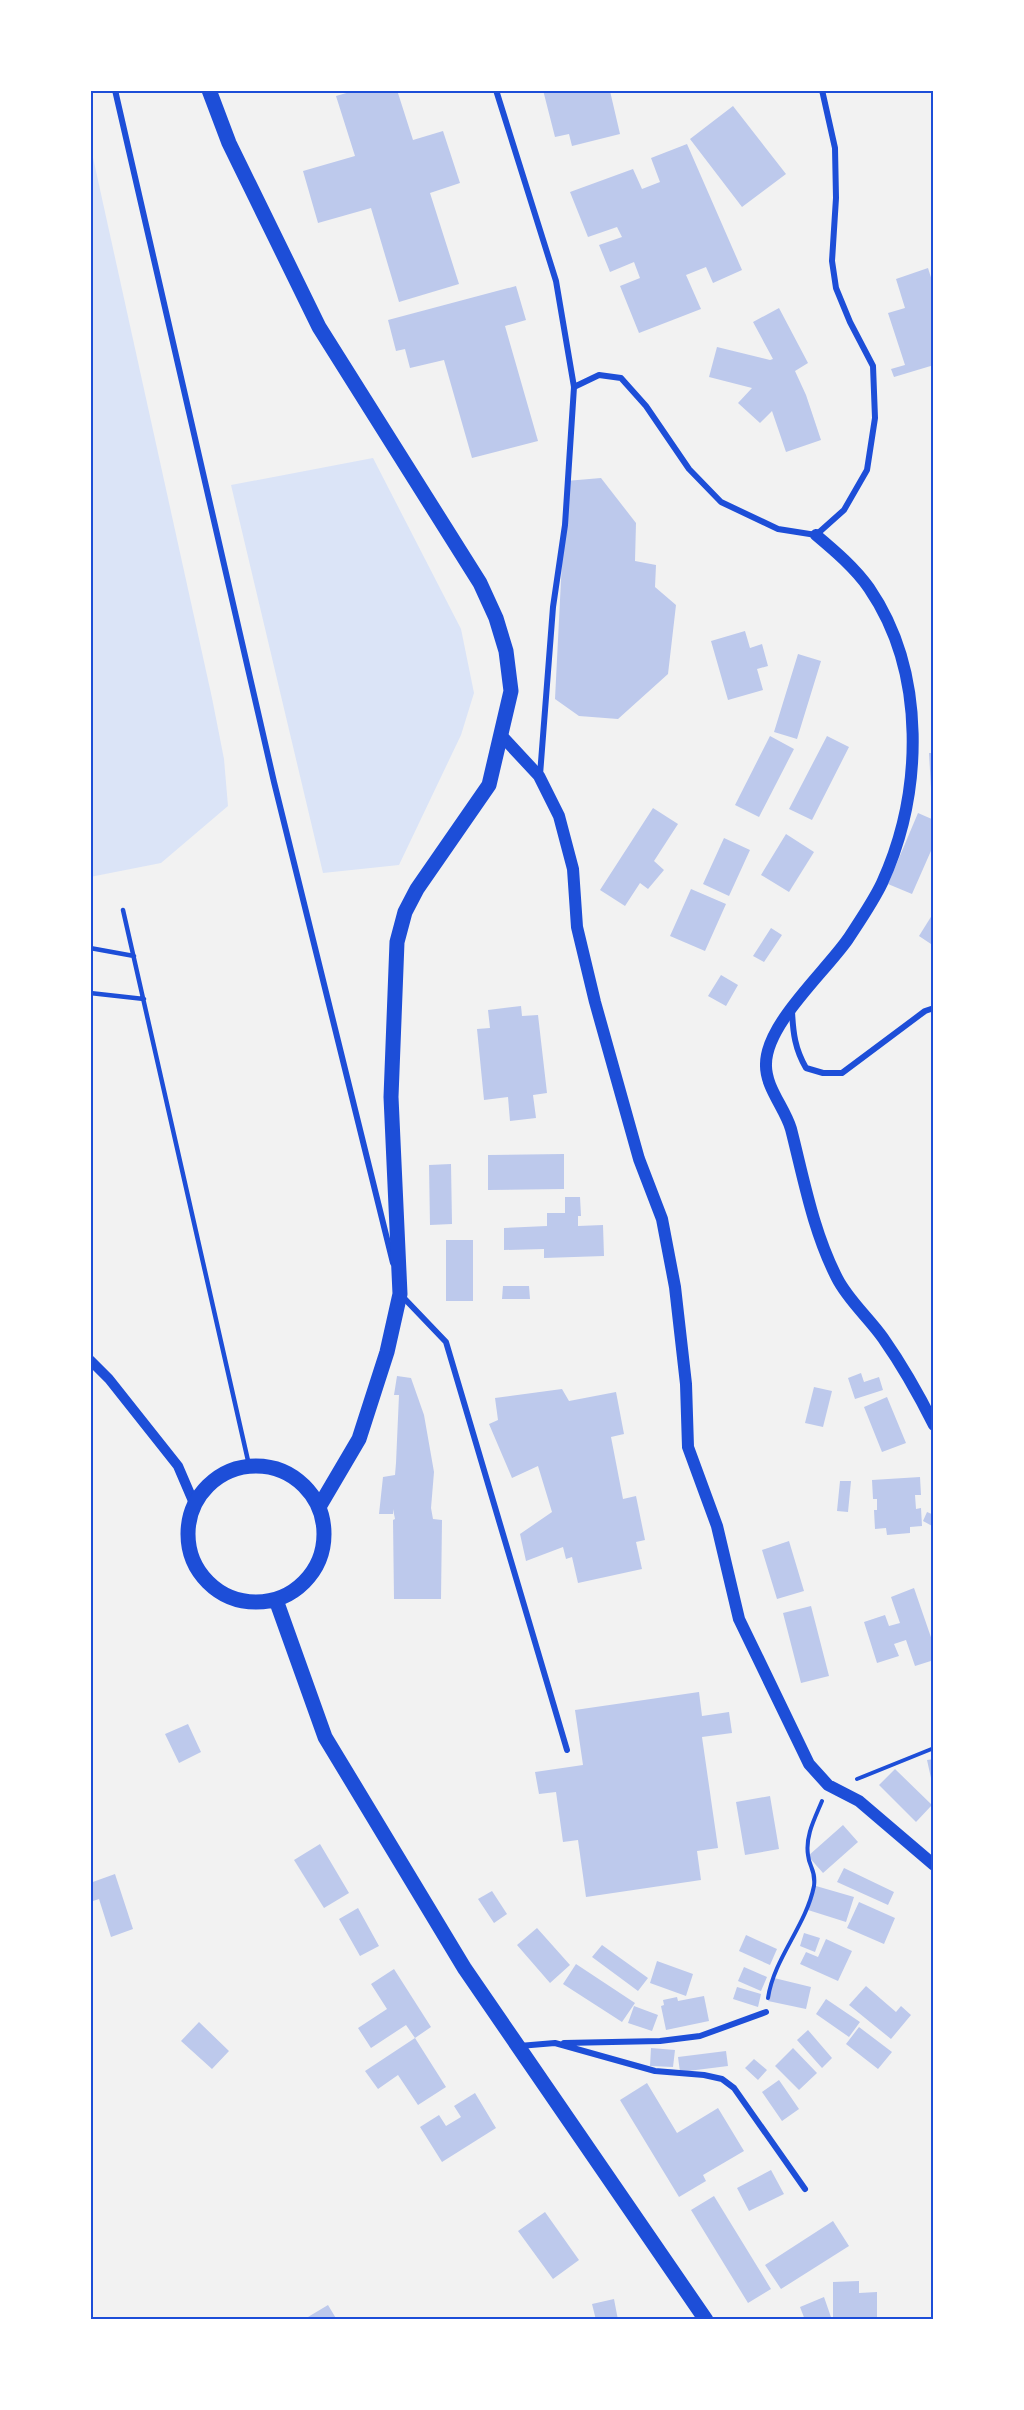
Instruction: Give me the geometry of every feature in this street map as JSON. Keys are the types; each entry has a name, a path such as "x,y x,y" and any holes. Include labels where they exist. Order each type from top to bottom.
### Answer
{"main road":[{"path":"209,90 229,143 319,327 474,573 492,609 506,651 511,692 489,785 417,889 405,912 397,942 391,1097 400,1294 387,1352 359,1439 319,1507"},
{"path":"816,535 844,559 869,588 890,627 906,676 913,725 909,782 900,834 882,885 847,940 792,1008 777,1031 766,1054 765,1067 790,1127 818,1238 838,1281 883,1338 920,1397 934,1425"},
{"path":"501,735 539,776 559,816 573,869 577,927 595,1002 639,1159 662,1219 675,1287 686,1384 688,1447 717,1526 739,1619 809,1764 828,1785 859,1801 934,1865"},
{"path":"249,1465 269,1467 292,1477 311,1493 324,1523 325,1539 322,1555 315,1570 305,1583 292,1593 276,1600 260,1603 244,1602 228,1597 214,1588 202,1576 194,1563 189,1547 188,1530 193,1501 221,1476 249,1465"},
{"path":"276,1600 325,1737 465,1970 706,2320"}],"street":[{"path":"115,90 274,782 400,1294 446,1342 567,1750"},
{"path":"496,90 556,281 574,387 565,525 553,607 539,776"},
{"path":"574,387 599,375 621,378 646,406 689,469 721,502 778,530 816,535 844,510 867,470 875,418 873,366 850,322 836,288 832,261 836,198 835,148 822,90"},
{"path":"792,1008 793,1035 798,1053 806,1068 823,1074 842,1073 917,1017 934,1008"},
{"path":"90,1360 110,1378 178,1466 193,1501"},
{"path":"518,2046 555,2043 660,2042 700,2037 766,2012"},
{"path":"555,2043 655,2071 722,2079 734,2088 805,2189"}],"lane":[{"path":"123,910 249,1465"},
{"path":"90,948 134,956"},
{"path":"90,993 144,999"}],"path":[{"path":"766,2012 770,1987 779,1960 801,1919 814,1886 814,1869 808,1856 808,1836 828,1785 852,1781 934,1748"}],"shaded area":[{"path":"90,144 212,698 224,759 228,806 161,863 90,877"},
{"path":"373,458 461,629 474,693 461,735 399,865 323,873 231,485"}],"building":[{"path":"357,90 397,90 413,140 443,131 460,183 430,193 459,284 399,302 371,208 318,223 303,171 355,156 336,96"},
{"path":"543,90 601,90 602,93 610,91 620,134 572,146 569,134 555,137"},
{"path":"733,106 786,174 742,207 690,139"},
{"path":"687,144 742,270 713,283 706,267 686,275 701,309 639,333 620,286 640,278 634,262 610,272 599,245 622,237 617,227 588,237 570,192 633,169 642,189 660,182 651,158"},
{"path":"928,268 934,287 934,365 894,377 891,369 905,365 888,313 905,308 896,279"},
{"path":"516,286 526,320 505,326 538,441 472,458 444,360 410,368 405,349 396,351 388,320"},
{"path":"779,308 808,363 795,371 806,395 821,440 786,452 772,411 760,423 738,403 752,388 709,377 717,347 773,359 753,322"},
{"path":"601,478 636,523 635,561 656,565 655,587 676,605 668,674 618,719 579,716 555,699 566,481"},
{"path":"745,631 750,648 762,644 768,666 757,669 763,690 728,700 711,641"},
{"path":"798,654 821,661 797,739 774,732"},
{"path":"770,736 794,749 759,817 735,805"},
{"path":"827,736 849,747 812,820 789,809"},
{"path":"929,753 934,753 934,788 931,788"},
{"path":"653,808 678,824 654,861 664,870 648,889 640,883 625,906 600,890"},
{"path":"918,813 934,820 934,844 912,894 888,884"},
{"path":"786,834 814,852 789,892 761,875"},
{"path":"724,838 750,850 729,896 703,884"},
{"path":"691,889 726,904 705,951 670,936"},
{"path":"934,912 934,946 919,936"},
{"path":"771,928 782,935 764,962 753,956"},
{"path":"721,975 738,985 726,1006 708,996"},
{"path":"521,1006 522,1016 538,1015 547,1093 533,1095 536,1118 510,1121 508,1097 484,1100 477,1029 490,1028 488,1010"},
{"path":"564,1154 564,1189 488,1190 488,1155"},
{"path":"451,1164 452,1224 430,1225 429,1165"},
{"path":"565,1197 580,1197 581,1216 578,1216 578,1226 603,1225 604,1256 544,1258 544,1249 504,1250 504,1228 547,1226 547,1213 565,1213"},
{"path":"446,1240 473,1240 473,1301 446,1301"},
{"path":"503,1286 529,1286 530,1299 502,1299"},
{"path":"861,1373 864,1382 879,1377 883,1390 855,1399 848,1378"},
{"path":"397,1376 411,1378 424,1415 434,1472 431,1508 433,1519 442,1520 441,1599 394,1599 393,1520 395,1519 393,1509 393,1514 379,1514 383,1477 395,1475 399,1395 394,1395"},
{"path":"814,1387 832,1391 823,1427 805,1423"},
{"path":"562,1389 569,1401 616,1392 624,1434 611,1437 623,1499 636,1496 645,1540 636,1542 642,1569 578,1583 572,1557 566,1559 563,1547 526,1561 520,1534 552,1512 538,1466 512,1478 489,1424 498,1420 495,1398"},
{"path":"887,1397 906,1443 882,1452 864,1407"},
{"path":"920,1477 921,1495 915,1495 916,1509 921,1508 922,1526 910,1527 910,1533 887,1535 886,1528 875,1529 874,1510 877,1510 877,1499 873,1499 872,1480"},
{"path":"840,1481 851,1481 848,1512 837,1511"},
{"path":"927,1512 934,1515 934,1527 923,1521"},
{"path":"789,1541 804,1591 777,1599 762,1550"},
{"path":"914,1588 934,1646 934,1660 915,1666 906,1640 894,1644 899,1656 877,1663 864,1622 885,1615 889,1626 900,1623 891,1597"},
{"path":"811,1606 829,1676 801,1683 783,1613"},
{"path":"699,1692 702,1716 729,1712 732,1733 702,1737 718,1848 697,1851 701,1880 586,1897 578,1840 563,1842 556,1792 539,1794 535,1772 583,1765 575,1710"},
{"path":"188,1724 201,1752 179,1763 165,1734"},
{"path":"934,1759 934,1778 931,1778 927,1760"},
{"path":"895,1769 932,1805 916,1822 879,1785"},
{"path":"770,1796 779,1849 745,1855 736,1802"},
{"path":"843,1825 858,1842 823,1873 808,1856"},
{"path":"320,1844 349,1893 324,1908 294,1860"},
{"path":"844,1868 894,1892 888,1905 837,1882"},
{"path":"115,1874 133,1929 111,1937 99,1899 90,1902 90,1883"},
{"path":"816,1886 854,1897 846,1922 808,1910"},
{"path":"492,1891 507,1914 494,1923 478,1899"},
{"path":"859,1902 895,1918 884,1944 847,1928"},
{"path":"358,1908 379,1946 360,1956 339,1919"},
{"path":"537,1928 570,1965 550,1983 517,1945"},
{"path":"804,1933 820,1938 815,1952 800,1946"},
{"path":"746,1935 777,1949 770,1965 739,1951"},
{"path":"826,1939 852,1951 838,1981 800,1964 806,1952 818,1957"},
{"path":"602,1945 648,1978 638,1991 592,1957"},
{"path":"657,1961 693,1974 686,1996 650,1983"},
{"path":"576,1964 635,2003 622,2022 563,1984"},
{"path":"744,1967 767,1977 761,1991 738,1981"},
{"path":"394,1969 431,2027 415,2038 406,2025 371,2048 358,2028 387,2009 371,1984"},
{"path":"774,1978 811,1987 806,2009 768,2001"},
{"path":"866,1986 896,2012 901,2006 911,2015 891,2039 849,2005"},
{"path":"737,1987 761,1994 758,2007 733,1999"},
{"path":"704,1996 709,2021 666,2030 661,2006 664,2005 663,2000 677,1997 678,2001"},
{"path":"826,1999 860,2022 849,2037 816,2014"},
{"path":"634,2006 658,2015 652,2031 628,2023"},
{"path":"199,2022 229,2051 212,2069 181,2041"},
{"path":"859,2027 892,2052 878,2069 846,2044"},
{"path":"808,2030 832,2058 822,2068 797,2040"},
{"path":"415,2038 446,2087 418,2105 398,2075 378,2089 365,2071"},
{"path":"651,2048 675,2050 673,2067 650,2066"},
{"path":"793,2048 817,2073 799,2090 775,2066"},
{"path":"726,2051 728,2066 680,2072 678,2057"},
{"path":"754,2059 767,2070 758,2080 745,2068"},
{"path":"779,2080 799,2109 782,2121 762,2092"},
{"path":"647,2083 677,2133 718,2108 744,2151 703,2175 706,2181 679,2197 620,2100"},
{"path":"475,2093 496,2128 442,2162 420,2127 439,2115 446,2126 461,2117 454,2106"},
{"path":"771,2170 784,2194 749,2211 737,2188"},
{"path":"714,2196 771,2289 748,2303 691,2210"},
{"path":"545,2212 579,2260 553,2279 518,2231"},
{"path":"833,2221 849,2246 781,2289 765,2265"},
{"path":"859,2281 859,2293 877,2292 877,2318 833,2319 833,2282"},
{"path":"824,2297 832,2320 805,2320 800,2307"},
{"path":"614,2299 618,2320 596,2320 592,2304"},
{"path":"328,2305 337,2320 303,2320"}]}
